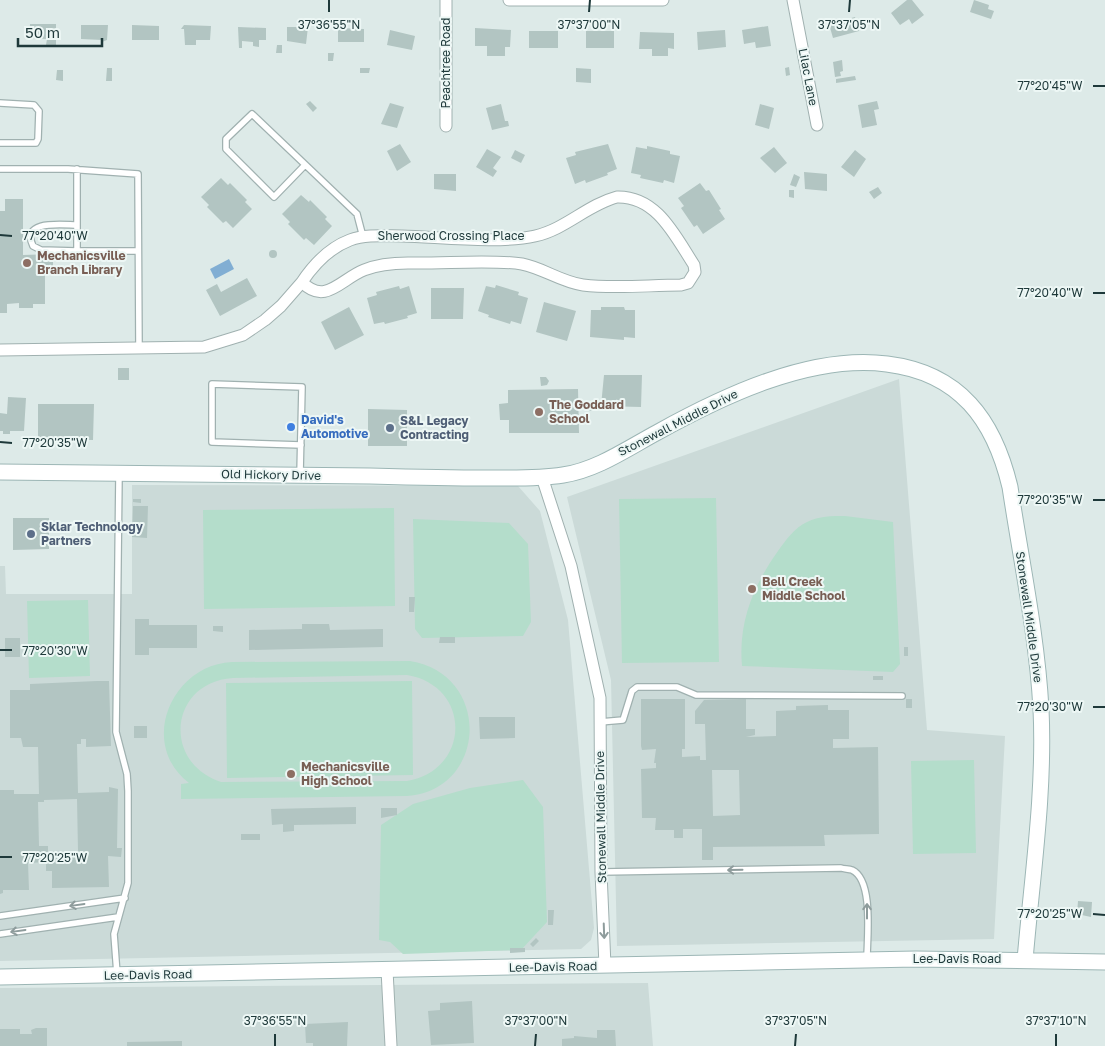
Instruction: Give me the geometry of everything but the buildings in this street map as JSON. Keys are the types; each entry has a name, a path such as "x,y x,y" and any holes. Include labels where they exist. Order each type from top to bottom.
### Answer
{"street":[{"name":"Peachtree Road","path":"446,0 446,126"},
{"path":"509,0 662,0"},
{"name":"Lilac Lane","path":"793,0 817,124"},
{"name":"Sherwood Crossing Place","path":"0,350 204,347 243,335 281,306 302,282 310,269 335,248 349,240 363,237 518,238 535,236 551,231 607,200 626,197 637,199 654,209 694,265 695,272 688,283 682,286 584,285 566,281 522,264 388,263 361,271 328,291 321,293 315,292 302,282"},
{"name":"Stonewall Middle Drive","path":"605,966 601,872 600,698 571,566 542,477 565,475 592,466 714,402 743,390 805,371 872,362 892,364 922,372 940,380 957,392 975,409 992,433 1007,471 1037,667 1042,749 1025,960"},
{"name":"Old Hickory Drive","path":"0,472 542,477"},
{"name":"Lee-Davis Road","path":"0,977 605,966 867,959 1105,962"},
{"path":"387,970 391,1046"}],"lane":[{"path":"0,103 34,105 39,111 36,143 0,143"},
{"path":"305,165 274,197 226,149 225,143 252,114 357,214 363,237"},
{"path":"0,170 77,169 138,174 139,349"},
{"path":"77,169 78,251"},
{"path":"77,225 41,225 33,232 31,238 34,246 41,250 138,251"},
{"path":"300,476 301,445 302,387 212,384 212,442 301,445"},
{"path":"117,976 114,934 128,883 128,791 116,732 119,473"},
{"path":"600,722 622,720 632,691 637,687 677,687 696,695 902,696"},
{"path":"601,872 841,868 852,870 859,876 867,891 867,959"},
{"path":"0,916 125,898"},
{"path":"0,934 118,917"}],"shaded area":[{"name":"Bell Creek Middle School","path":"899,379 927,730 1005,736 994,939 617,946 611,680 567,497"},
{"name":"Mechanicsville High School","path":"132,485 518,486 540,511 568,620 594,928 591,940 581,949 0,961 0,566 5,566 6,594 132,594"},
{"path":"648,983 653,1046 0,1046 0,988"}],"green space":[{"path":"716,498 719,662 622,663 619,499"},
{"path":"394,508 395,606 204,609 203,510"},
{"path":"845,516 893,522 900,664 893,672 742,666 741,650 745,620 755,591 769,564 787,539 802,525 821,517"},
{"path":"413,519 509,523 528,544 531,622 523,636 422,638 415,629"},
{"path":"88,600 90,676 29,678 27,601"},
{"path":"410,661 437,670 456,687 466,708 470,731 465,754 453,774 434,789 407,796 181,799 181,784 189,783 174,767 166,748 164,728 168,709 178,691 192,677 211,666 232,662","holes":["407,675 428,682 443,695 452,710 455,728 452,746 443,761 428,774 407,781 221,782 202,772 189,758 182,741 181,724 186,707 196,693 212,683 233,678"]},
{"path":"412,681 413,775 227,778 226,683"},
{"path":"974,760 976,853 913,854 911,761"},
{"path":"523,780 543,807 547,922 521,950 403,954 390,942 379,940 381,825 413,804 470,788"}],"water":[{"path":"229,259 234,269 215,279 210,269"}],"place":[{"name":"Mechanicsville Branch Library","path":"27,263"},
{"name":"The Goddard School","path":"539,412"},
{"name":"David's Automotive","path":"291,427"},
{"name":"S&L Legacy Contracting","path":"390,428"},
{"name":"Sklar Technology Partners","path":"31,534"},
{"name":"Bell Creek Middle School","path":"752,589"},
{"name":"Mechanicsville High School","path":"291,774"}]}
